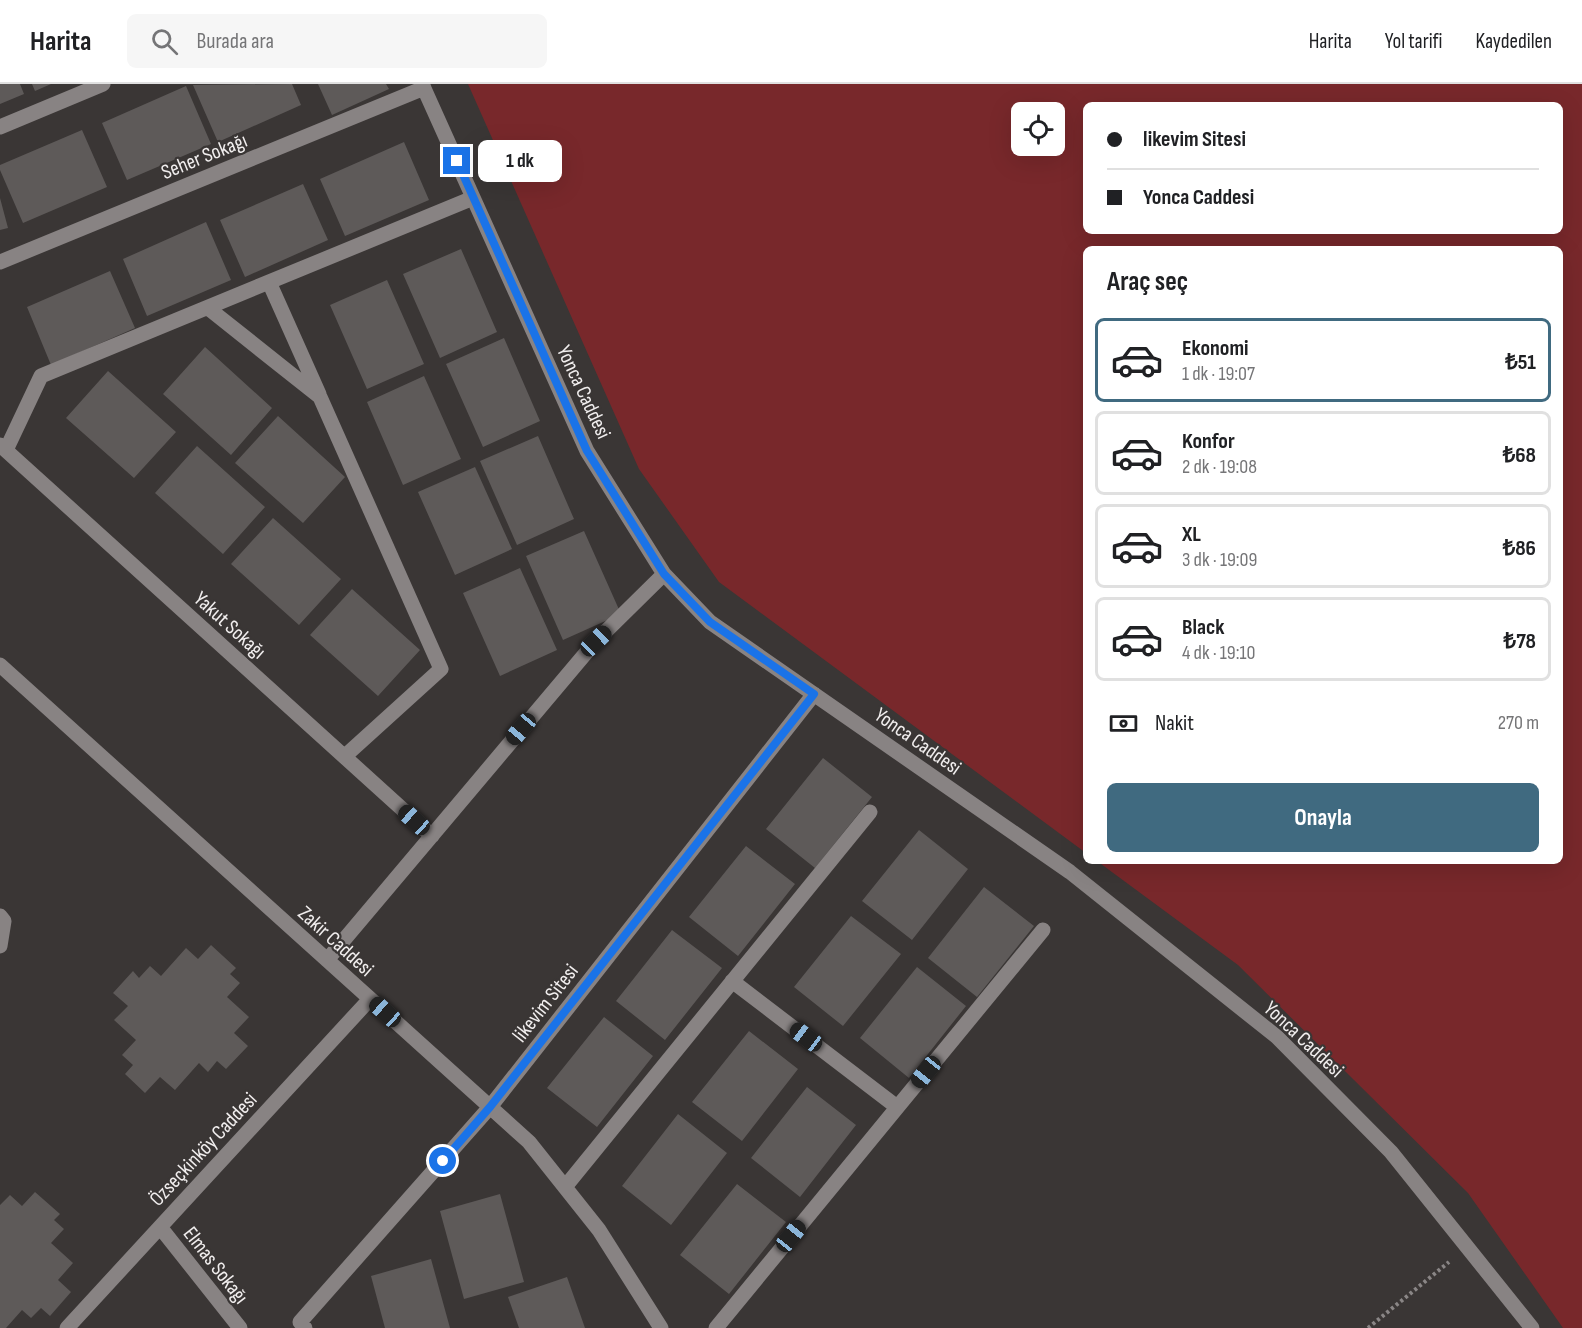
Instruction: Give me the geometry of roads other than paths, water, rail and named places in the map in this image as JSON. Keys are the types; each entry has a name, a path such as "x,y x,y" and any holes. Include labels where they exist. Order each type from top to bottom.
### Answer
{"street":[{"path":"0,127 103,84"},
{"name":"Yonca Caddesi","path":"423,86 587,451 664,574 710,622 1070,873 1277,1037 1391,1152 1532,1328"},
{"name":"Seher Sokağı","path":"0,262 423,86"},
{"path":"3,448 41,376 473,198"},
{"path":"269,282 441,669 345,756"},
{"path":"208,308 320,397"},
{"name":"Yakut Sokağı","path":"3,448 432,836"},
{"path":"327,960 596,641 664,574"},
{"name":"Zakir Caddesi","path":"0,665 529,1142 599,1230 661,1328"},
{"name":"likevim Sitesi","path":"305,1328 300,1322 490,1107 814,694"},
{"path":"565,1187 870,812"},
{"path":"0,916 4,921 0,946"},
{"path":"716,1328 1042,930"},
{"path":"732,981 897,1107"},
{"name":"Özseçkinköy Caddesi","path":"67,1328 370,999"},
{"name":"Elmas Sokağı","path":"160,1227 240,1328"}]}
